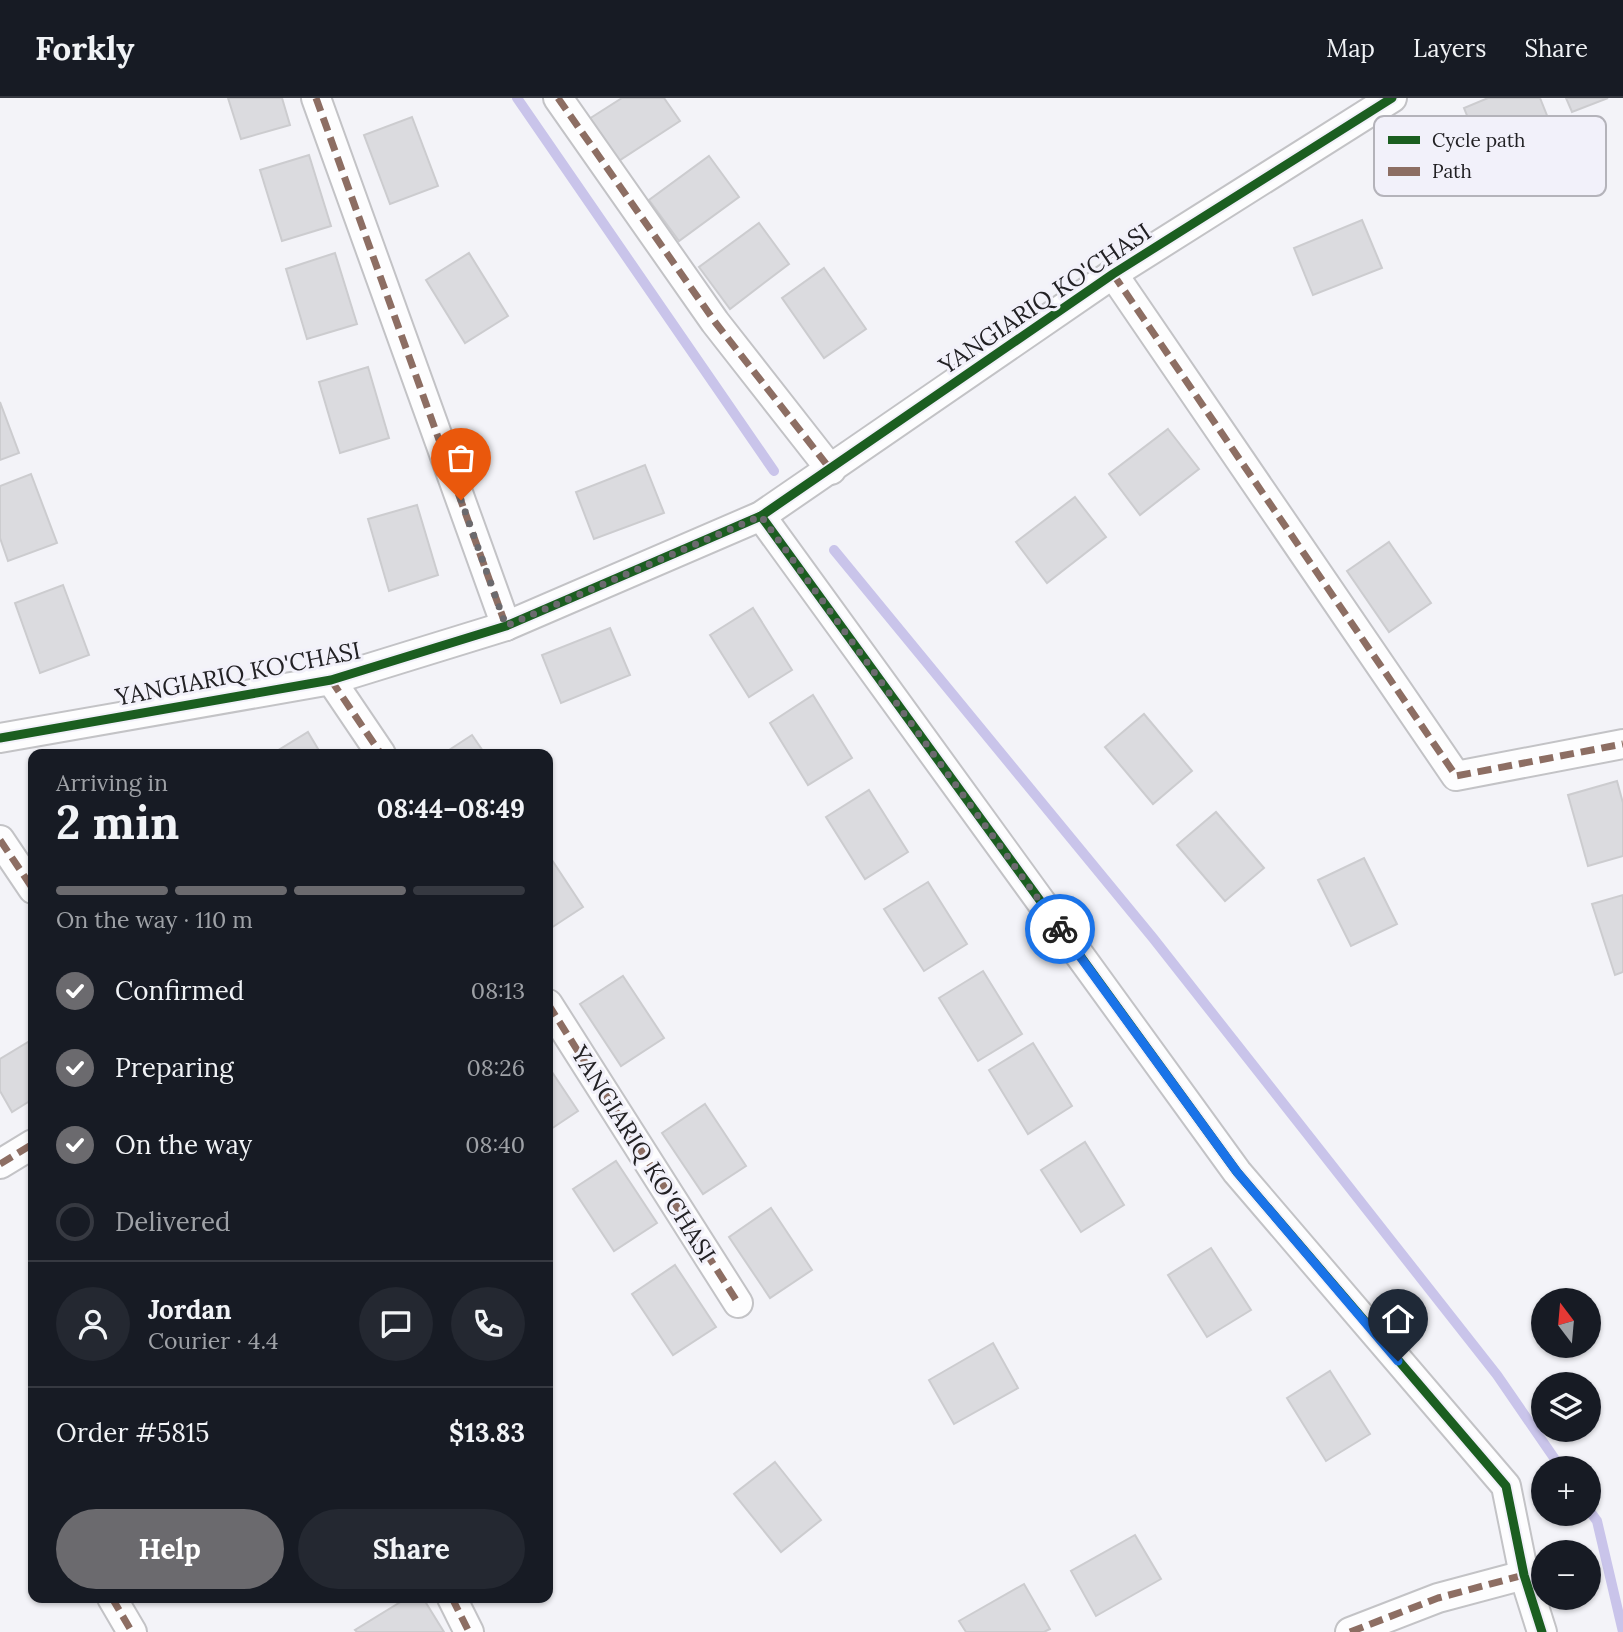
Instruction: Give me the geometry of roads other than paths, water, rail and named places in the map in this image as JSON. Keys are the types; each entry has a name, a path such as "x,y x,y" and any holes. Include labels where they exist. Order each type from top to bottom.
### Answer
{"street":[{"path":"316,98 506,626"},
{"path":"558,98 715,322 831,470"},
{"name":"YANGIARIQ KO'CHASI","path":"0,738 331,680 506,626 761,516 1113,274 1392,98"},
{"name":"YANGIARIQ KO'CHASI","path":"1113,274 1456,776 1623,744"},
{"path":"761,516 1237,1172 1506,1486 1524,1575 1542,1632"},
{"name":"YANGIARIQ KO'CHASI","path":"331,680 378,749"},
{"path":"0,840 28,882"},
{"name":"YANGIARIQ KO'CHASI","path":"553,1012 738,1303"},
{"path":"0,1164 28,1147"},
{"path":"1350,1632 1437,1598 1524,1575"},
{"path":"115,1603 132,1632"},
{"path":"455,1603 469,1632"}],"waterway":[{"path":"517,98 774,471"},
{"path":"834,550 1153,938 1497,1375 1553,1456"},
{"path":"1598,1526 1623,1632"}]}
